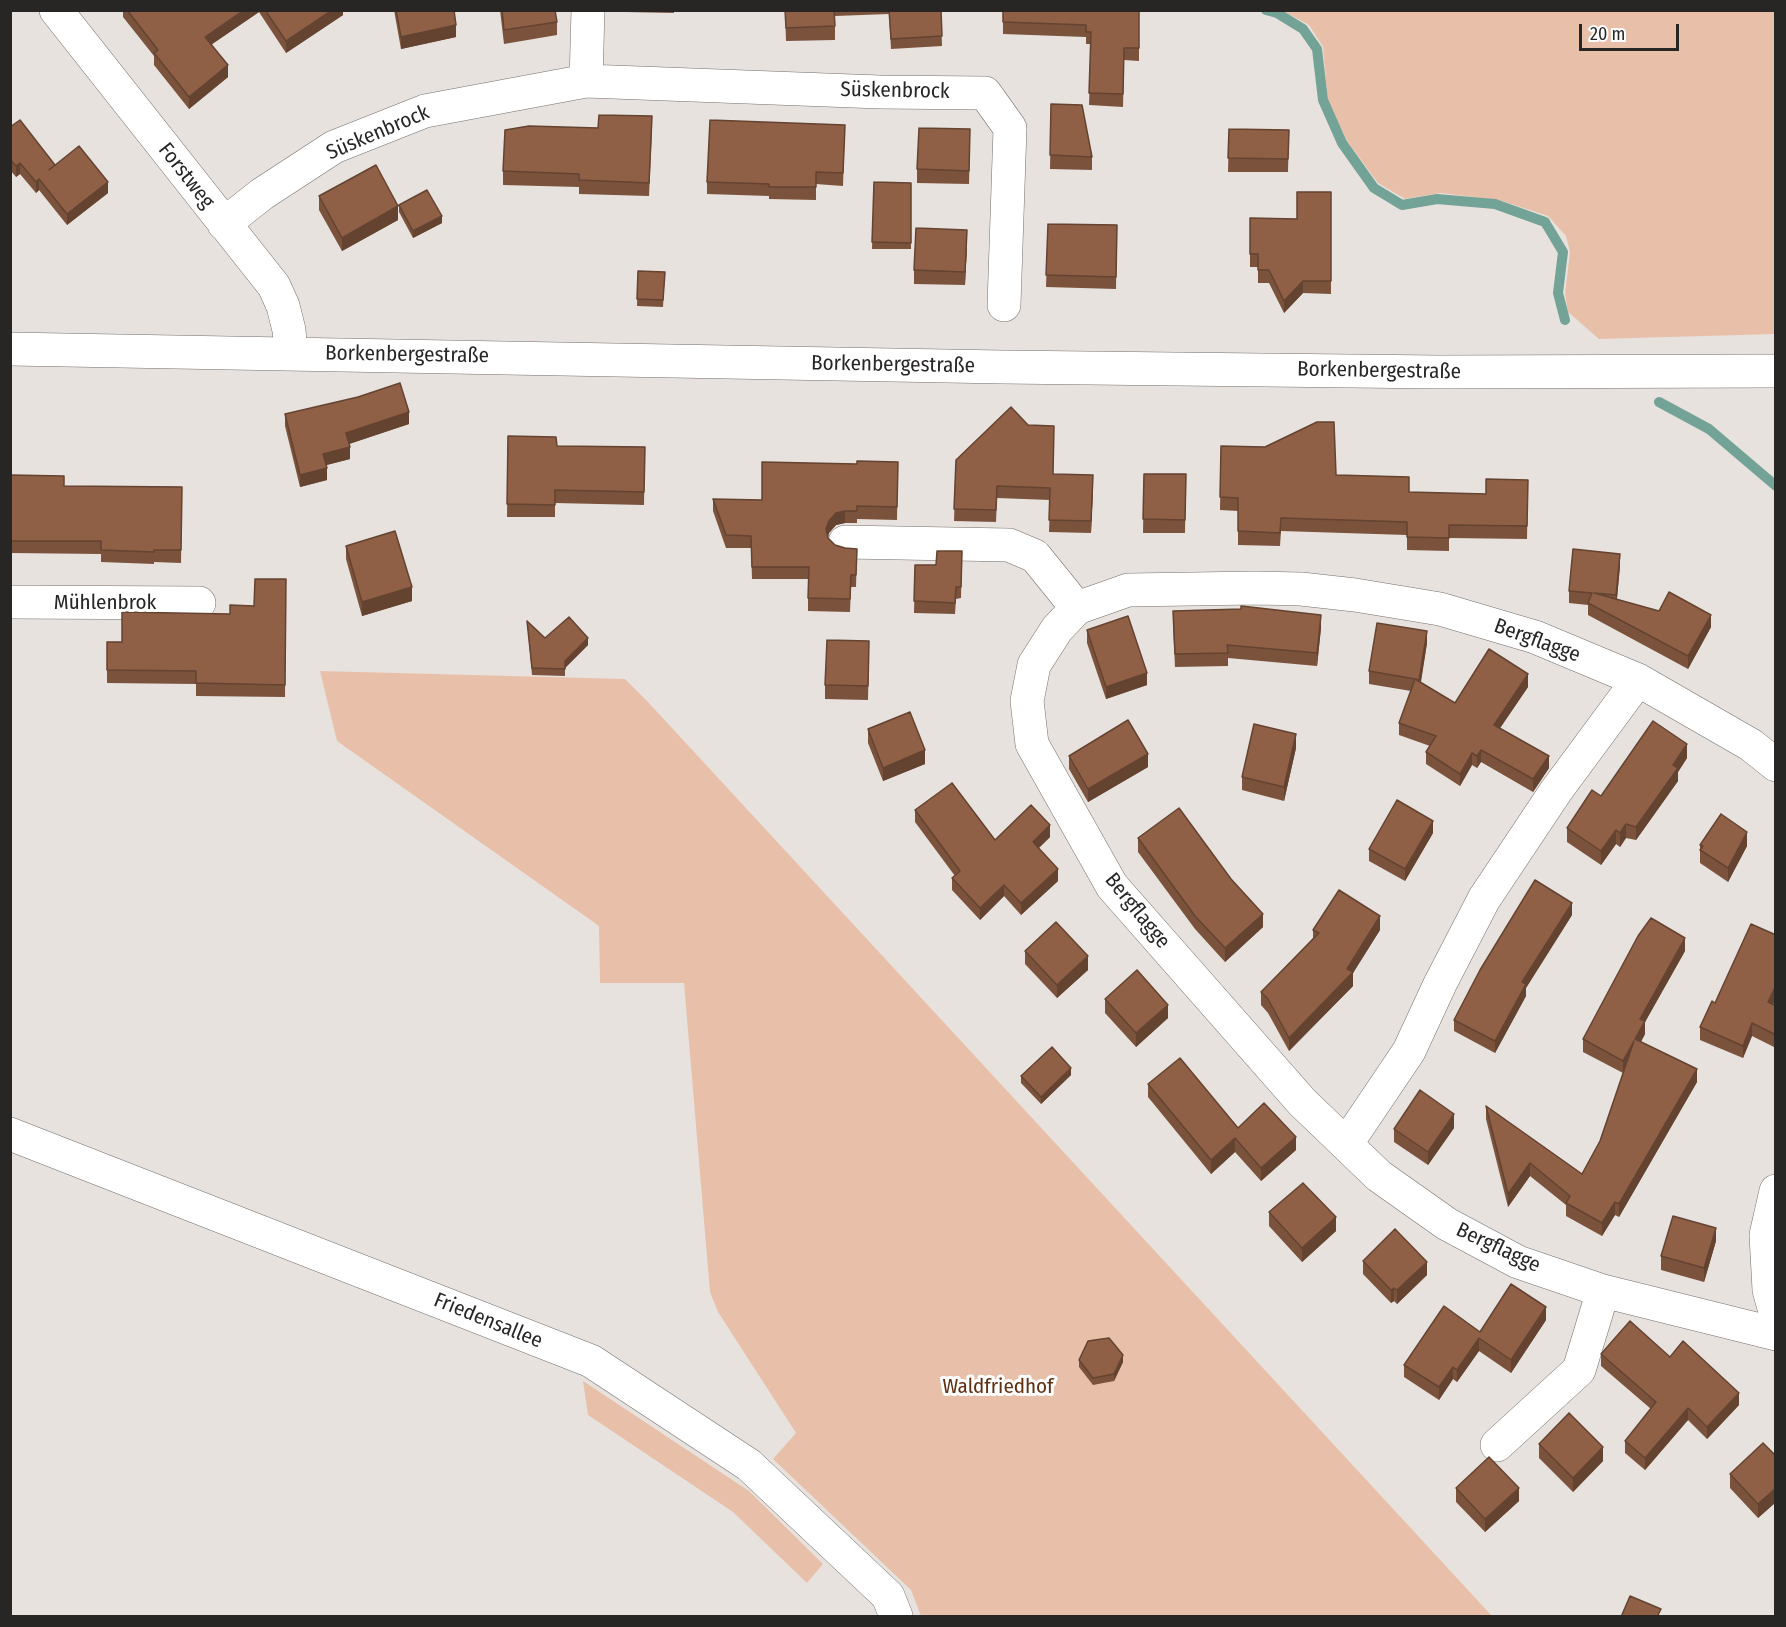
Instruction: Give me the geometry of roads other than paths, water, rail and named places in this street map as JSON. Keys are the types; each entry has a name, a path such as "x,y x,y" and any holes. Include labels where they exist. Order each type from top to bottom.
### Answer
{"street":[{"name":"Forstweg","path":"56,10 274,286 286,318 291,353"},
{"path":"585,81 588,10"},
{"name":"Süskenbrock","path":"224,224 262,194 334,147 425,111 585,81 880,92 985,93 1010,128 1004,305"},
{"name":"Borkenbergestraße","path":"10,349 1426,372 1776,371"},
{"path":"845,542 1009,545 1035,556 1077,608"},
{"name":"Bergflagge","path":"1776,765 1751,745 1638,680 1535,637 1440,609 1355,595 1300,589 1128,590 1077,608 1057,629 1034,664 1027,701 1032,744 1112,886 1302,1102 1379,1176 1447,1224 1518,1262 1603,1291 1776,1334"},
{"name":"Mühlenbrok","path":"10,602 199,603"},
{"path":"1347,1143 1410,1051 1440,984 1484,899 1556,791 1638,680"},
{"name":"Friedensallee","path":"10,1134 591,1361 749,1465 888,1596 896,1617"},
{"path":"1776,1191 1766,1235 1769,1290 1776,1315"},
{"path":"1497,1445 1579,1370 1603,1291"}],"waterway":[{"path":"1266,10 1277,13 1303,29 1317,49 1323,100 1342,143 1374,188 1402,205 1437,199 1495,204 1545,222 1563,252 1558,293 1565,320"},
{"path":"1659,402 1709,429 1776,486"}],"park label":[{"name":"Waldfriedhof","path":"998,1387"}]}
